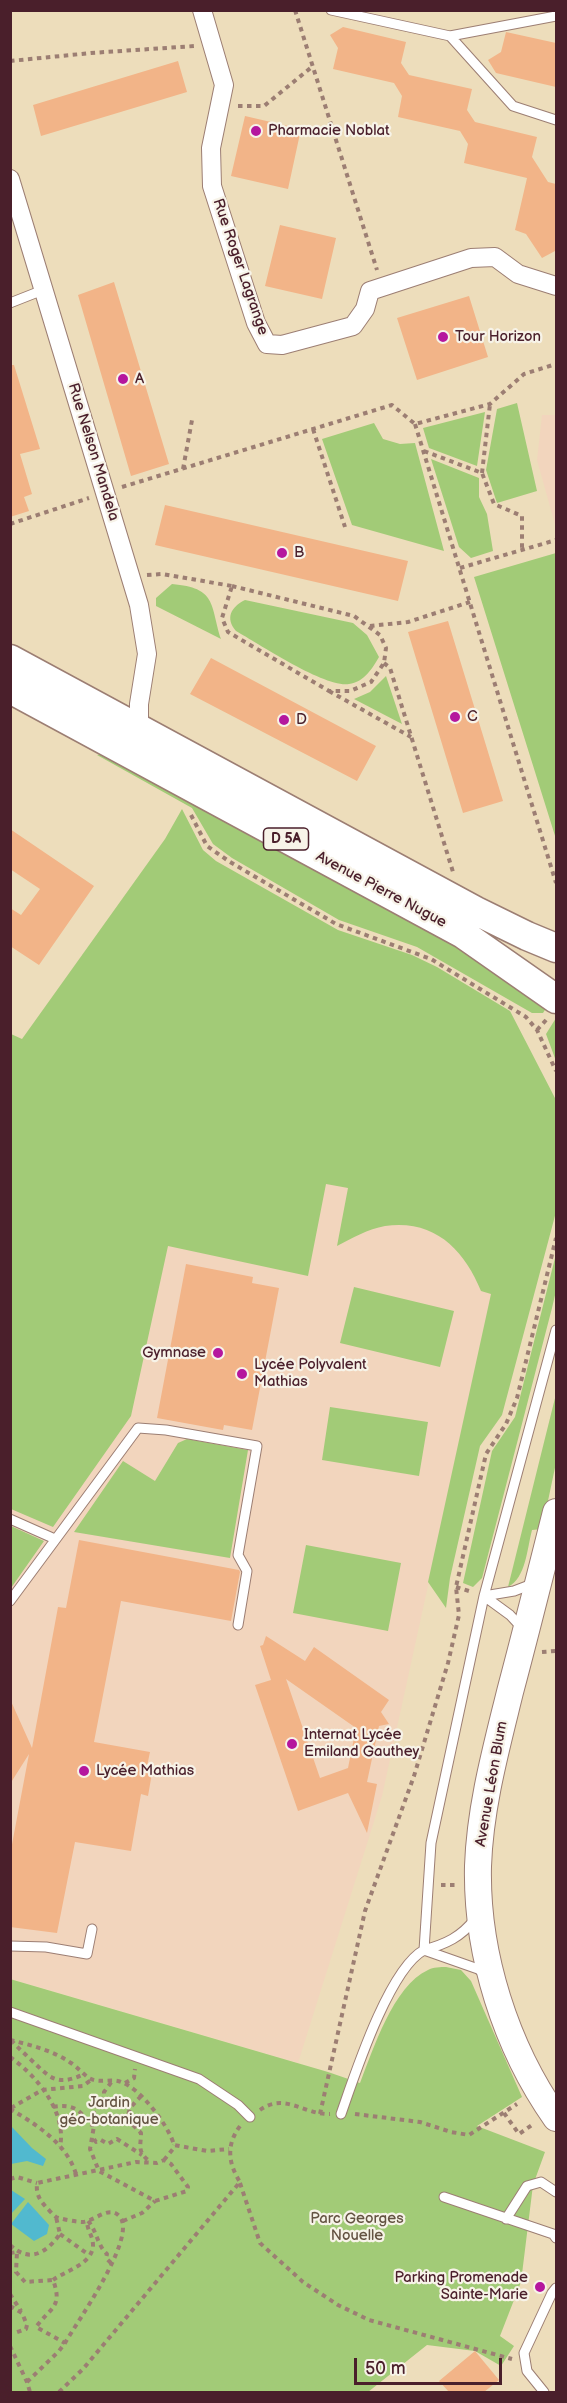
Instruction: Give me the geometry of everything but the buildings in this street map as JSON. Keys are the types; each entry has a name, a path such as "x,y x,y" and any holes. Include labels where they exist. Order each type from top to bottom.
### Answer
{"main road":[{"name":"Avenue Pierre Nugue","path":"10,659 477,911 556,948"},
{"name":"Avenue Pierre Nugue","path":"10,688 463,934 556,999"},
{"name":"Avenue Léon Blum","path":"556,1512 500,1730 484,1811 478,1866 480,1913 493,1981 502,2011 534,2084 556,2118"}],"street":[{"name":"Rue Roger Lagrange","path":"202,10 224,85 211,148 212,186 256,323 267,344 282,345 353,326 365,309 370,291 382,288"},
{"name":"Rue Nelson Mandela","path":"10,179 132,575 147,654 139,704 139,730"},
{"path":"382,288 471,258 495,257 518,274 556,285"}],"lane":[{"path":"331,10 450,36 556,16"},
{"path":"450,36 513,106 556,120"},
{"path":"10,303 43,290"},
{"path":"424,1950 431,1843 484,1596 556,1330"},
{"path":"10,1600 138,1428 166,1430 257,1446 238,1555 247,1571 238,1625"},
{"path":"10,1519 55,1539"},
{"path":"484,1596 514,1591 540,1581"},
{"path":"484,1596 510,1615 526,1632"},
{"path":"341,2114 390,1990 414,1956 454,1939 466,1931 480,1913"},
{"path":"10,1946 46,1947 87,1954 92,1929"},
{"path":"424,1950 478,1970 493,1981"},
{"path":"10,2012 199,2079 238,2105 250,2117"},
{"path":"506,2219 527,2186 542,2182 556,2192"},
{"path":"444,2198 556,2236"},
{"path":"544,2392 527,2371 524,2353 556,2288"}],"path":[{"path":"295,10 382,288"},
{"path":"10,61 212,45"},
{"path":"219,106 264,106 313,66"},
{"path":"416,424 490,404 524,375 556,364"},
{"path":"490,404 482,473 494,504 522,516 522,550"},
{"path":"10,524 183,468 392,405 416,424 556,883"},
{"path":"183,468 192,420"},
{"path":"313,429 345,526"},
{"path":"424,450 482,473"},
{"path":"460,568 556,540"},
{"path":"132,575 162,574 232,586 354,616 380,635 386,648 384,663 370,682 350,691 329,690"},
{"path":"232,586 222,618 228,632 411,737"},
{"path":"370,626 408,622 470,602"},
{"path":"384,663 390,668 454,874"},
{"path":"185,808 207,846 230,862 336,924 431,959 526,1017 537,1030 556,1071"},
{"path":"320,2114 365,1911 414,1776 448,1663 459,1615 456,1587 486,1454 506,1424 518,1398 556,1238"},
{"path":"428,1885 465,1885"},
{"path":"11,2040 47,2076 57,2080 71,2080 84,2074"},
{"path":"11,2040 54,2053 91,2080"},
{"path":"10,2057 29,2072 53,2108 61,2126 60,2146"},
{"path":"10,2179 17,2177 37,2183 129,2163 149,2161 157,2163 164,2160 173,2149 172,2136 141,2096 124,2083 113,2080 91,2080 83,2086 42,2090 11,2109 30,2121 60,2146 71,2160 76,2174"},
{"path":"113,2080 104,2092 104,2098 93,2108 94,2125 90,2149 99,2171 155,2201"},
{"path":"141,2096 130,2108 127,2119 141,2133 138,2144 142,2155"},
{"path":"517,2104 469,2135 451,2133 420,2122 320,2114 296,2104 268,2105 250,2117 238,2129 229,2149 231,2168 240,2182 260,2243 303,2282 338,2305 369,2320 526,2363"},
{"path":"53,2108 69,2106 79,2110 88,2124 94,2125"},
{"path":"504,2113 519,2134 532,2125"},
{"path":"93,2138 96,2142 101,2140 108,2144 117,2139 149,2161"},
{"path":"174,2145 207,2151 229,2149"},
{"path":"123,2221 142,2213 155,2201 187,2191 188,2187 171,2164 164,2160"},
{"path":"59,2392 83,2368 240,2182"},
{"path":"37,2183 38,2198 56,2217 60,2234 89,2255"},
{"path":"27,2382 65,2343 112,2264 123,2240 123,2221 119,2215 104,2213 81,2222 56,2217"},
{"path":"17,2252 16,2272 25,2282 53,2280 80,2264 89,2255 93,2244 87,2221"},
{"path":"87,2221 93,2226 101,2248 112,2264"},
{"path":"10,2245 24,2255 39,2253 47,2249 60,2234"},
{"path":"10,2253 17,2252"},
{"path":"36,2327 58,2300 53,2280"},
{"path":"10,2294 27,2325"},
{"path":"10,2306 22,2313"},
{"path":"27,2325 36,2327 65,2343"},
{"path":"15,2333 26,2329 27,2325"},
{"path":"10,2346 30,2392"}],"shaded area":[{"path":"542,415 556,415 556,528 537,460"},
{"name":"Lycée Polyvalent Mathias","path":"165,839 492,1293 382,1796 298,2063 11,1979 10,1034 22,1039"}],"green space":[{"path":"517,403 537,491 497,503 486,470 497,409"},
{"path":"485,412 477,466 429,448 423,428"},
{"path":"374,423 383,439 400,444 415,443 444,551 352,525 322,439"},
{"path":"431,459 479,478 479,497 487,514 493,551 471,558 459,547"},
{"path":"556,553 556,839 474,577"},
{"path":"172,584 197,589 204,594 213,607 221,639 156,606 156,598"},
{"path":"245,600 353,623 367,635 379,657 367,674 354,683 338,683 324,679 292,664 236,631 231,622 231,613"},
{"path":"386,676 402,724 354,699 370,692"},
{"path":"106,753 456,943 548,1005 543,1013 532,1013 417,947 339,920 232,858 213,844 192,808 97,755"},
{"path":"182,809 203,850 216,861 338,930 412,955 437,967 510,1011 556,1100 556,1212 502,1415 480,1446 450,1578 446,1608 428,1582 491,1294 481,1291 466,1262 456,1250 432,1232 418,1227 402,1225 379,1227 337,1246 348,1188 326,1184 308,1276 168,1246 131,1416 53,1527 11,1509 11,1034 22,1039 165,839"},
{"path":"556,1018 556,1061 546,1034"},
{"path":"556,1254 556,1291 552,1308 482,1578 473,1587 463,1583 492,1451 515,1417"},
{"path":"354,1287 454,1311 440,1367 340,1343"},
{"path":"556,1394 556,1463 542,1529 532,1530 522,1570 519,1577 508,1587"},
{"path":"330,1407 428,1422 419,1476 322,1460"},
{"path":"187,1439 248,1450 230,1558 74,1532 123,1461 155,1481 178,1443"},
{"path":"11,1526 44,1541 11,1588"},
{"path":"306,1545 401,1563 388,1631 293,1613"},
{"path":"446,1967 461,1970 471,1981 522,2097 477,2126 545,2152 533,2185 521,2282 500,2336 514,2346 501,2366 475,2351 427,2345 368,2392 11,2392 10,1979 360,2083 386,2020 404,1990 428,1970"}],"water":[{"path":"11,2126 46,2159 43,2166 27,2161 11,2164"},
{"path":"10,2190 25,2199 11,2214"},
{"path":"28,2202 49,2225 47,2234 34,2241 11,2224"}],"place":[{"name":"Pharmacie Noblat","path":"256,131"},
{"name":"Tour Horizon","path":"443,337"},
{"name":"A","path":"123,379"},
{"name":"B","path":"282,553"},
{"name":"C","path":"455,717"},
{"name":"D","path":"284,720"},
{"name":"Gymnase","path":"218,1353"},
{"name":"Lycée Polyvalent Mathias","path":"242,1374"},
{"name":"Internat Lycée Emiland Gauthey","path":"292,1744"},
{"name":"Lycée Mathias","path":"84,1771"},
{"name":"Parking Promenade Sainte-Marie","path":"540,2287"}],"park label":[{"name":"Jardin géo-botanique","path":"109,2112"},
{"name":"Parc Georges Nouelle","path":"357,2228"}]}
